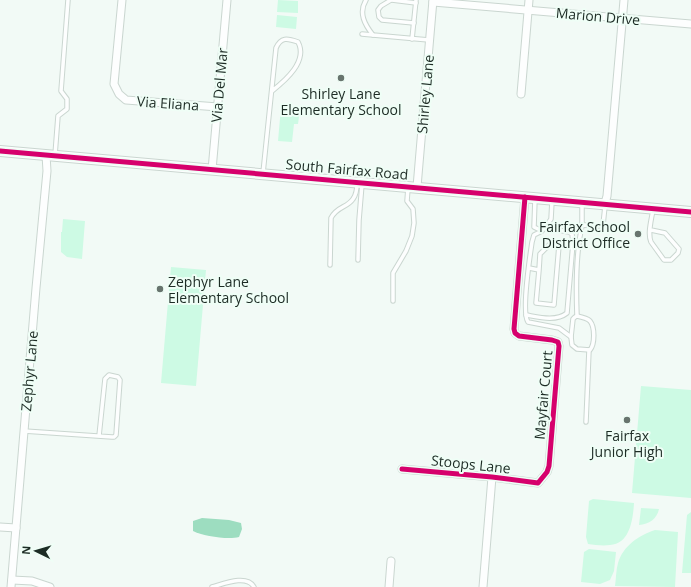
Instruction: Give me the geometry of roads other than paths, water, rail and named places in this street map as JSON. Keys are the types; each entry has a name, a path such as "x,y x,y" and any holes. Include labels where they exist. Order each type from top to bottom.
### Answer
{"street":[{"name":"Via Eliana","path":"122,0 114,84 119,94 126,100 218,107"},
{"name":"Via Del Mar","path":"212,170 227,0"},
{"path":"521,94 529,0"},
{"path":"605,203 608,196 624,0"},
{"name":"Marion Drive","path":"433,1 691,24"},
{"name":"Shirley Lane","path":"412,187 430,40 433,1"},
{"name":"South Fairfax Road","path":"0,151 605,203 691,212"},
{"name":"Zephyr Lane","path":"12,584 47,171 50,156"},
{"name":"Mayfair Court","path":"530,197 514,329 515,333 519,336 552,340 558,342 559,346 549,466 547,472 538,483"},
{"name":"Stoops Lane","path":"402,469 492,477 538,483"},
{"path":"483,587 492,477"},
{"path":"0,527 16,528"},
{"path":"389,587 391,561"},
{"path":"12,584 32,581 50,587"}],"lane":[{"path":"50,156 58,116 66,109 67,104 67,99 61,91 68,0"},
{"path":"366,0 363,6 364,20 373,35"},
{"path":"412,38 414,23 416,1 392,0 381,6 378,10 378,17 382,20 414,23"},
{"path":"362,34 430,40"},
{"path":"263,174 276,48 283,39 291,39 298,42 301,48 301,56 288,78 272,91"},
{"path":"358,260 360,182"},
{"path":"330,264 331,218 334,212 353,200 360,182"},
{"path":"393,301 393,273 406,251 412,236 414,223 413,209 407,201 412,187"},
{"path":"526,315 552,318 562,317 566,313 573,244 572,234 569,232 543,230 534,227 530,197"},
{"path":"553,199 551,219 543,230 534,235 532,242 526,315 528,322 559,328 571,337"},
{"path":"582,202 582,226 576,299 577,316 573,319 571,337 574,348 589,350"},
{"path":"582,226 603,225 605,203"},
{"path":"651,230 666,233 679,249 678,253 671,260 664,260 651,242 650,239 653,208"},
{"path":"550,244 558,245 554,305 536,303 539,270 540,254 550,244"},
{"path":"529,268 539,270"},
{"path":"577,316 588,319 592,325 592,348 589,350 586,422"},
{"path":"24,431 99,436 114,437 116,435 120,380 118,377 109,375 105,379 99,436"},
{"path":"212,587 231,581 241,581 250,583 254,587"}],"place":[{"name":"Shirley Lane Elementary School","path":"341,78"},
{"name":"Fairfax School District Office","path":"638,234"},
{"name":"Zephyr Lane Elementary School","path":"160,289"},
{"name":"Fairfax Junior High","path":"627,420"}]}
